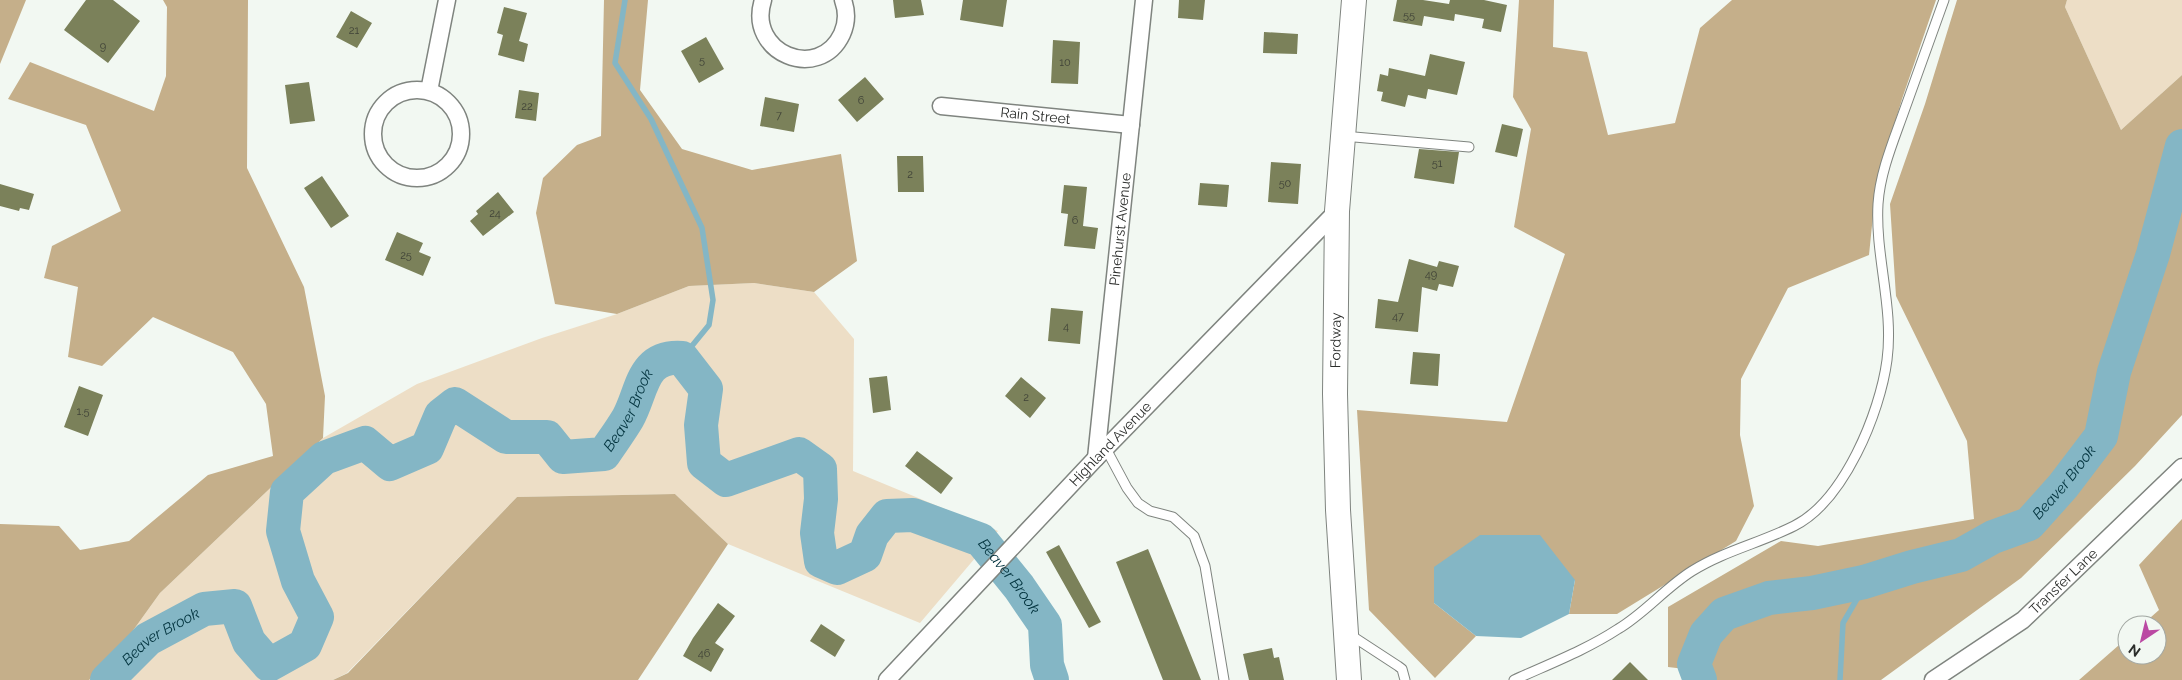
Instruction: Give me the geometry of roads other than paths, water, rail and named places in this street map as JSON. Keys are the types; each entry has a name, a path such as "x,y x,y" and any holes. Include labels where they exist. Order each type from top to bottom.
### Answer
{"street":[{"path":"429,91 447,0"},
{"path":"763,0 760,22 770,43 782,53 804,59 819,56 837,42 846,21 843,0"},
{"name":"Pinehurst Avenue","path":"1101,452 1144,0"},
{"name":"Fordway","path":"1349,680 1338,510 1335,394 1337,211 1354,0"},
{"path":"410,90 429,91 445,99 457,114 462,132 459,150 449,165 434,176 415,179 390,169 378,154 373,136 376,118 386,102 401,92 410,90"},
{"name":"Rain Street","path":"941,106 1131,124"},
{"name":"Highland Avenue","path":"888,680 1101,452 1337,211"},
{"name":"Transfer Lane","path":"1932,680 2023,620 2182,467"}],"lane":[{"path":"1514,680 1619,629 1692,571 1735,549 1806,519 1830,496 1838,484 1858,448 1872,416 1884,378 1887,359 1888,319 1878,214 1882,179 1944,0"},
{"path":"1343,136 1469,147"},
{"path":"1101,452 1138,503 1150,511 1173,517 1194,536 1205,566 1224,680"},
{"path":"1345,632 1398,666 1402,670 1405,680"}],"water":[{"path":"1480,535 1540,535 1575,580 1569,614 1521,638 1476,636 1434,603 1434,567"}],"waterway":[{"path":"625,0 615,63 651,119 702,228 713,300 709,325 682,358"},
{"name":"Beaver Brook","path":"1700,680 1694,664 1706,634 1724,614 1769,598 1812,593 1864,582 1912,567 1961,555 1993,537 2029,524 2063,486 2101,436 2114,372 2153,254 2182,146"},
{"name":"Beaver Brook","path":"107,680 148,639 204,609 235,606 249,642 269,665 305,645 317,617 298,581 283,531 287,492 324,458 365,443 390,464 427,448 441,415 455,404 506,437 547,437 563,457 604,454 628,418 645,377 651,369 658,362 682,358 706,389 701,425 704,463 726,480 799,454 820,469 821,499 817,533 821,561 837,568 865,555 872,535 887,516 913,515 981,540 1019,587 1045,625 1047,665 1052,680"},
{"path":"1840,680 1843,623 1868,580"}]}
